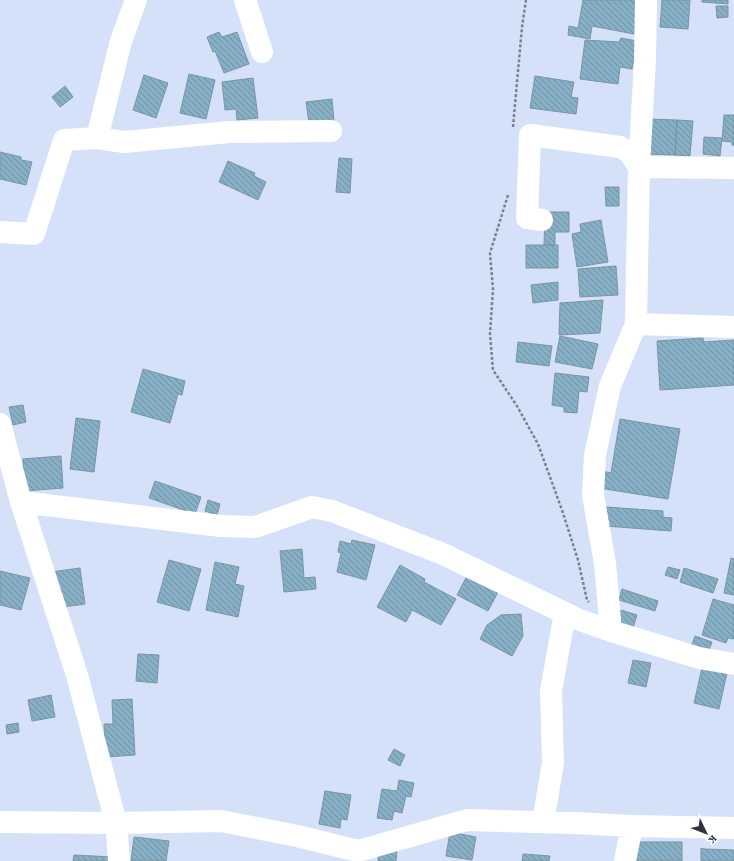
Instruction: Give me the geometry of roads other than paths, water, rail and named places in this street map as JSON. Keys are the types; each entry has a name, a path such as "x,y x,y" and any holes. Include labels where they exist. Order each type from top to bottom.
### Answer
{"street":[{"path":"97,138 121,41 136,0"},
{"path":"245,0 262,52"},
{"path":"611,631 605,563 593,495 595,454 610,386 636,324 639,167 645,60 646,0"},
{"path":"0,232 34,234 64,140 97,138 124,142 229,132 331,130"},
{"path":"542,220 527,218 530,135 620,147 629,152 639,167"},
{"path":"639,167 734,168"},
{"path":"636,324 734,327"},
{"path":"0,424 21,502 77,675 116,823 119,861"},
{"path":"21,502 220,526 255,528 312,507 332,511 443,554 577,619 699,658 734,664"},
{"path":"543,822 553,763 551,691 565,613"},
{"path":"0,822 116,823 221,821 297,836 358,851 467,820 734,828"},
{"path":"625,861 632,826"}]}
